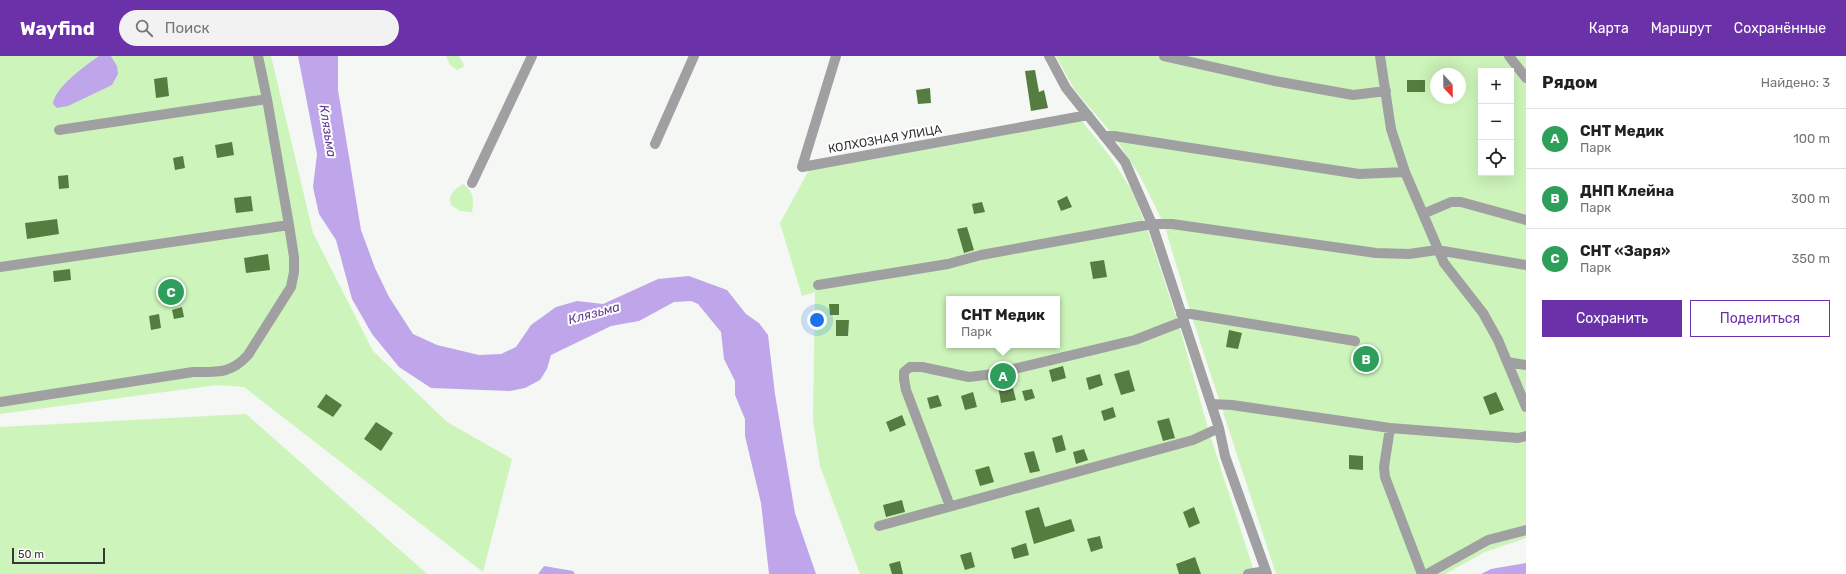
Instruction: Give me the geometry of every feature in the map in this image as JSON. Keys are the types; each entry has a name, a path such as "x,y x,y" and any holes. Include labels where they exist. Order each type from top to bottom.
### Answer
{"street":[{"path":"0,402 193,372 216,372 230,370 239,365 248,355 291,287 294,272 294,257 289,225 267,98 258,56"},
{"path":"472,183 532,56"},
{"path":"656,144 694,56"},
{"name":"КОЛХОЗНАЯ УЛИЦА","path":"836,56 802,167 1088,115"},
{"path":"1049,56 1066,88 1125,162 1152,224 1211,404 1225,456 1266,573 1248,574"},
{"path":"1164,56 1275,81 1353,95 1386,91"},
{"path":"1380,56 1391,129 1405,172 1422,214 1437,250 1453,276 1483,314 1498,340 1526,407"},
{"path":"1509,56 1526,78"},
{"path":"59,130 267,98"},
{"path":"1104,136 1114,136 1358,174 1405,172"},
{"path":"1422,214 1451,202 1461,202 1526,220"},
{"path":"818,285 948,264 981,255 1152,224 1172,224 1376,253 1409,254 1437,250 1526,265"},
{"path":"0,266 289,225"},
{"path":"950,506 906,390 904,372 910,367 922,367 970,377 993,374 1134,340 1191,314 1355,341"},
{"path":"1508,362 1526,365"},
{"path":"1211,404 1232,405 1390,428 1518,438 1526,436"},
{"path":"879,526 1193,440 1218,428"},
{"path":"1390,428 1384,467 1385,477 1422,574"},
{"path":"1427,574 1488,540 1526,530"}],"green space":[{"path":"0,56 99,56 92,61 117,66 111,56 271,56 313,233 373,351 447,422 512,459 483,572 244,387 217,385 0,414"},
{"path":"446,56 459,56 464,65 463,67 457,70 450,65"},
{"path":"1056,56 1526,56 1526,538 1485,552 1445,574 1276,574 1191,314 1164,224 1140,176 1114,136 1074,89"},
{"path":"1082,121 1112,159 1132,191 1148,231 1181,332 1209,432 1255,574 860,574 820,466 813,420 815,292 802,296 780,223 809,170"},
{"path":"463,184 472,196 472,212 460,211 451,205 450,198 452,193"},
{"path":"246,414 427,574 0,574 0,427"}],"water":[{"path":"99,56 111,56 117,66 118,74 112,85 68,106 57,108 53,104 59,91 72,77"},
{"name":"Клязьма","path":"298,56 338,56 338,90 361,230 375,268 389,297 413,334 437,345 479,355 501,354 516,347 531,325 556,307 577,301 603,304 658,279 689,276 727,290 746,314 759,323 768,335 775,394 795,513 816,574 769,574 761,503 745,436 745,419 735,395 735,381 724,359 721,332 698,304 691,301 674,302 639,321 611,326 551,355 547,369 540,380 525,388 510,391 431,388 399,367 372,334 352,299 336,240 319,214 313,187 317,154"},
{"path":"1526,563 1526,574 1481,574 1491,569"},
{"path":"544,566 573,571 575,574 538,574"}],"building":[{"path":"1035,70 1039,92 1044,90 1048,108 1031,111 1025,71"},
{"path":"167,77 169,96 156,98 154,79"},
{"path":"1407,80 1425,80 1425,92 1407,92"},
{"path":"930,88 931,103 918,104 916,90"},
{"path":"232,142 234,155 217,158 215,145"},
{"path":"183,156 185,168 175,170 173,158"},
{"path":"68,175 69,188 59,189 58,176"},
{"path":"251,196 253,211 236,213 234,198"},
{"path":"1067,196 1072,207 1061,211 1057,201"},
{"path":"982,202 985,212 974,214 972,204"},
{"path":"57,219 59,234 27,239 25,223"},
{"path":"967,227 974,250 964,253 957,229"},
{"path":"268,254 270,270 246,273 244,258"},
{"path":"1104,260 1107,277 1093,279 1090,262"},
{"path":"70,269 71,280 54,282 53,271"},
{"path":"829,304 839,304 839,315 830,315"},
{"path":"182,307 184,317 174,319 172,310"},
{"path":"159,314 161,328 151,330 149,316"},
{"path":"836,320 849,320 848,336 836,336"},
{"path":"1229,330 1242,333 1238,349 1226,347"},
{"path":"1063,366 1066,378 1052,382 1049,370"},
{"path":"1129,370 1135,391 1121,395 1114,374"},
{"path":"1100,374 1103,385 1089,390 1086,378"},
{"path":"1009,382 1010,389 1013,388 1016,400 1001,403 998,385"},
{"path":"1032,389 1035,398 1025,401 1022,391"},
{"path":"973,392 977,407 965,410 961,396"},
{"path":"1496,392 1504,410 1490,415 1483,397"},
{"path":"326,394 342,405 333,417 317,407"},
{"path":"938,395 942,406 930,409 927,398"},
{"path":"1113,407 1116,417 1104,421 1101,411"},
{"path":"902,415 906,425 890,432 886,422"},
{"path":"1169,418 1175,438 1163,441 1157,421"},
{"path":"376,422 393,433 381,451 364,439"},
{"path":"1062,435 1066,450 1056,453 1052,438"},
{"path":"1084,449 1088,460 1076,464 1073,452"},
{"path":"1034,451 1040,471 1030,473 1024,453"},
{"path":"1349,455 1363,456 1363,470 1349,469"},
{"path":"989,466 994,482 980,486 975,470"},
{"path":"902,500 905,512 886,517 883,505"},
{"path":"1039,507 1045,527 1071,519 1075,531 1034,544 1025,511"},
{"path":"1194,507 1200,523 1189,528 1183,512"},
{"path":"1100,536 1103,548 1091,552 1087,539"},
{"path":"1026,543 1029,555 1014,559 1011,548"},
{"path":"971,552 975,567 965,570 960,555"},
{"path":"1195,557 1201,574 1179,574 1176,564"},
{"path":"900,561 903,574 892,574 889,564"}],"place":[{"name":"СНТ «Заря»","path":"171,292"},
{"name":"ДНП Клейна","path":"1366,359"},
{"name":"СНТ Медик","path":"1003,376"}]}
